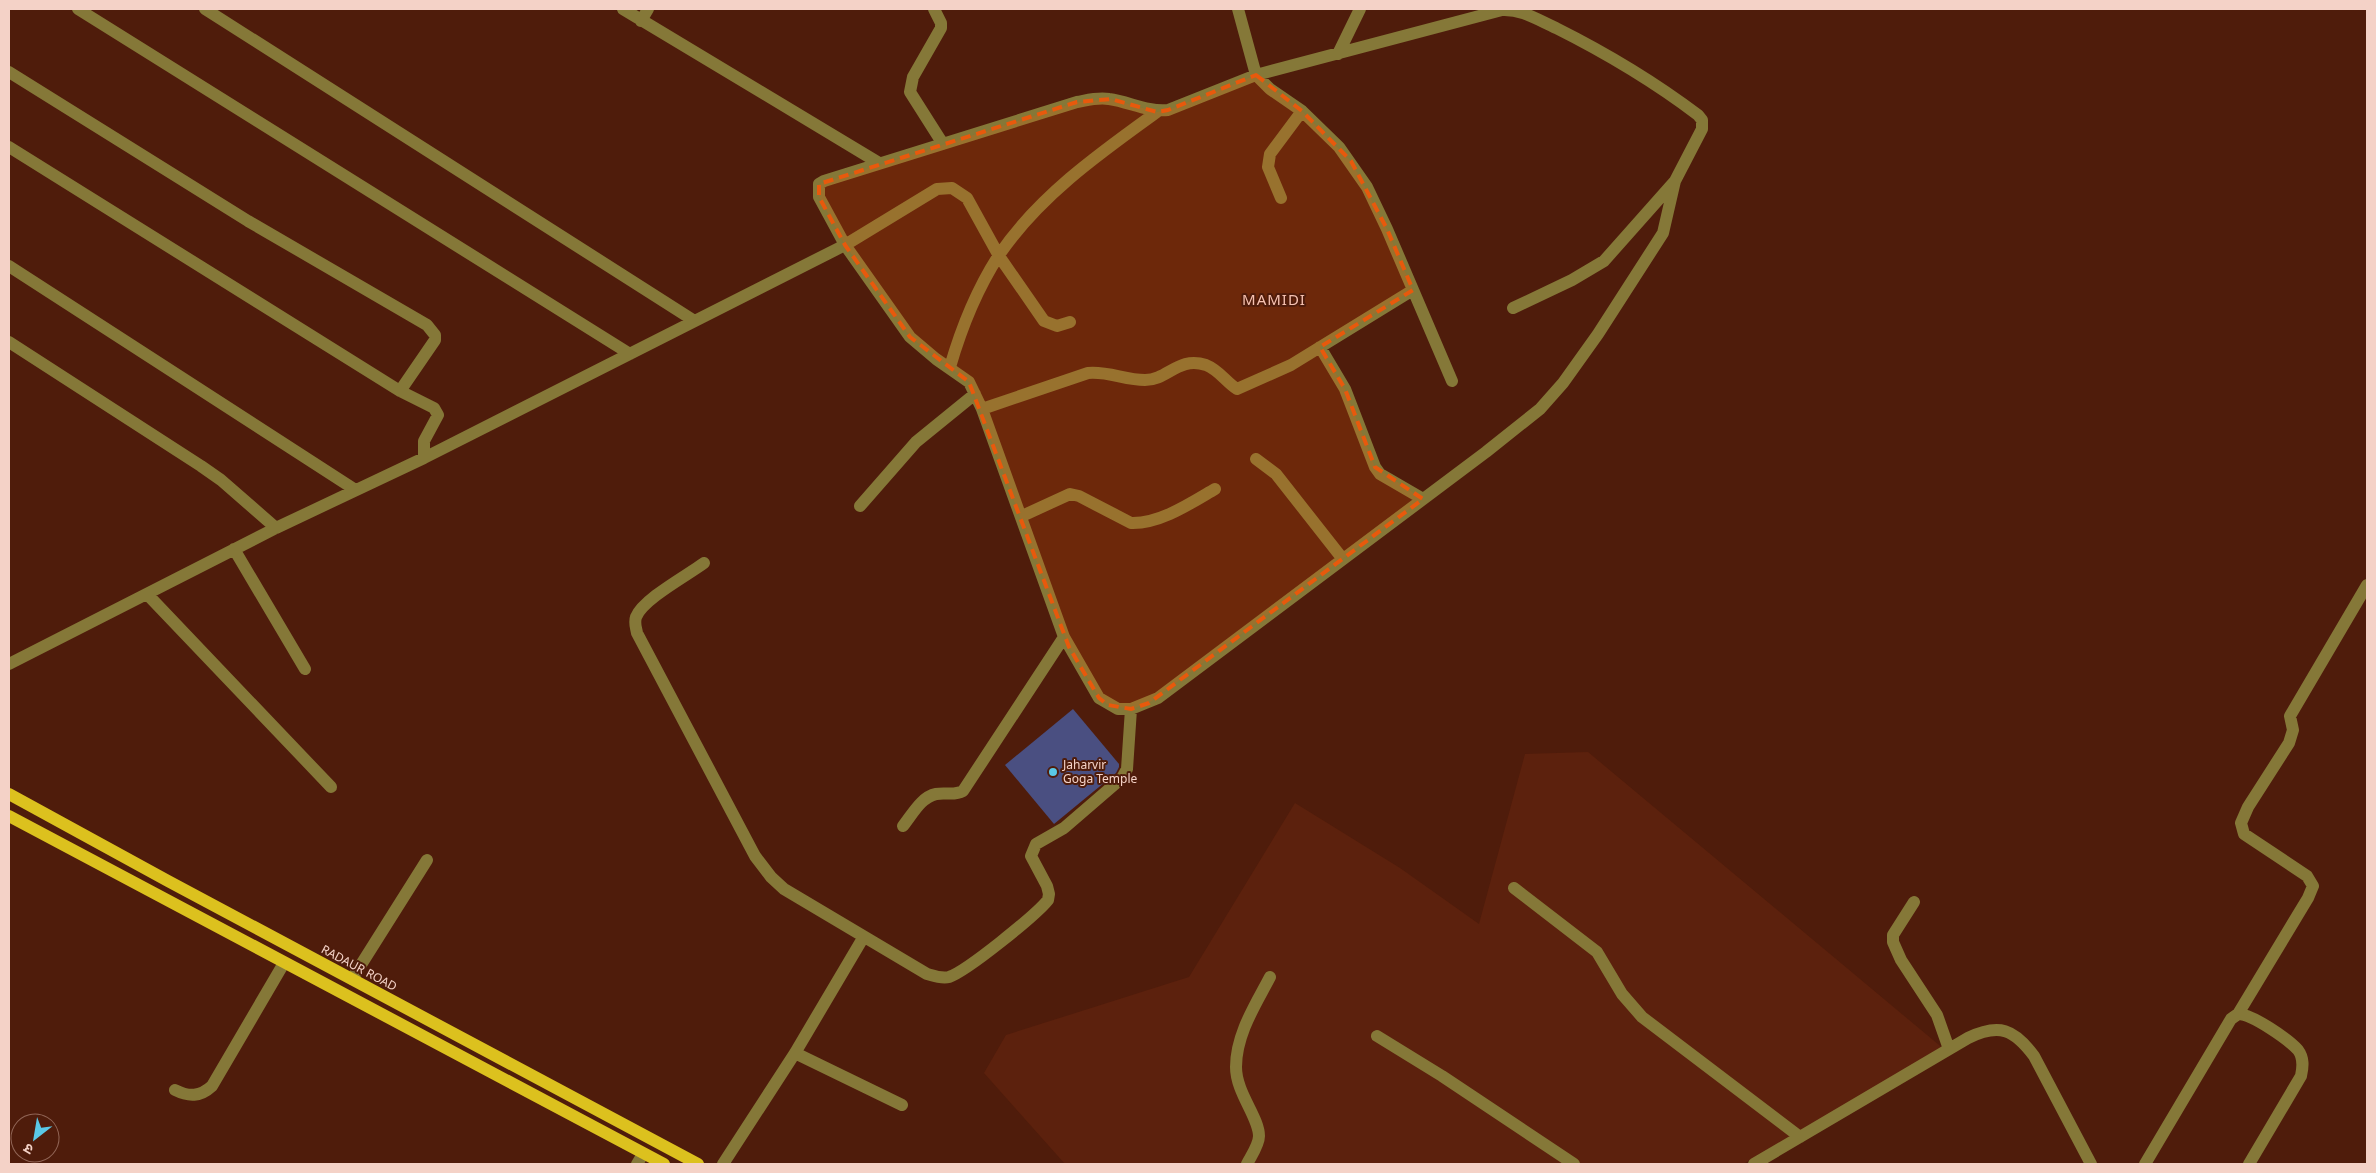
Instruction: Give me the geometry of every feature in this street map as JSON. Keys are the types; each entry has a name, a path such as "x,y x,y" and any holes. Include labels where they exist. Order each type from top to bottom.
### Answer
{"main road":[{"name":"RADAUR ROAD","path":"9,794 698,1164"},
{"path":"9,816 284,963 640,1159 664,1164"}],"street":[{"path":"78,9 630,354"},
{"path":"205,9 693,320"},
{"path":"623,9 879,163"},
{"path":"641,21 648,9"},
{"path":"934,9 941,23 941,28 913,77 910,92 943,144"},
{"path":"1238,9 1256,76 1270,89 1302,111 1351,161 1387,228 1452,381"},
{"path":"1338,54 1360,9"},
{"path":"950,367 958,342 980,290 999,256 1021,226 1087,162 1157,112 1187,105 1256,76 1502,10 1520,12 1585,42 1638,72 1698,115 1702,120 1700,136 1675,181 1604,261 1572,280 1513,308"},
{"path":"9,72 248,221 428,325 436,335 435,340 400,391"},
{"path":"1157,112 1099,98 1077,102 879,163 819,184 819,197 845,245 910,337 936,359 969,382 982,408 1064,637 1099,698 1118,709 1131,708 1158,698 1342,558 1486,452 1540,409 1563,383 1598,334 1664,233 1675,181"},
{"path":"1281,198 1268,162 1270,154 1302,111"},
{"path":"9,146 400,391 434,408 438,415 424,441 424,458"},
{"path":"9,664 234,549 354,489 424,458 693,320 845,245 937,189 952,188 967,198 999,256 1044,321 1057,326 1070,322"},
{"path":"9,266 354,489"},
{"path":"982,408 1088,373 1102,372 1146,380 1157,378 1179,365 1192,364 1206,365 1215,370 1237,389 1291,365 1413,290"},
{"path":"9,342 221,480 276,528"},
{"path":"1320,347 1345,389 1374,466 1380,474 1422,499"},
{"path":"860,506 898,460 916,442 975,394"},
{"path":"1256,459 1276,474 1342,558"},
{"path":"1022,516 1070,494 1079,496 1131,523 1140,524 1188,505 1216,489"},
{"path":"234,549 305,669"},
{"path":"704,563 650,601 636,619 637,633 755,856 784,889 863,938 927,974 948,977 994,947 1044,906 1049,894 1033,862 1032,850 1036,844 1064,828 1122,778 1127,769 1131,708"},
{"path":"2145,1164 2231,1019 2238,1014 2308,898 2313,886 2307,876 2244,834 2241,822 2290,743 2293,730 2290,716 2367,585"},
{"path":"147,594 331,787"},
{"path":"904,826 922,802 929,796 957,794 963,790 1064,637"},
{"path":"352,979 427,860"},
{"path":"1514,888 1597,952 1622,994 1642,1017 1800,1137"},
{"path":"1914,902 1893,934 1893,942 1937,1015 1949,1049"},
{"path":"723,1164 795,1053 863,938"},
{"path":"175,1090 183,1094 199,1095 212,1086 284,963"},
{"path":"1248,1164 1259,1137 1258,1128 1241,1090 1236,1065 1248,1018 1270,977"},
{"path":"2238,1014 2254,1018 2298,1050 2303,1066 2301,1076 2249,1164"},
{"path":"1754,1164 1949,1049 1984,1030 1994,1029 2011,1032 2022,1040 2034,1056 2091,1164"},
{"path":"1378,1036 1442,1076 1574,1164"},
{"path":"795,1053 902,1105"}],"highlighted area":[{"path":"1256,75 1302,111 1351,161 1387,229 1413,290 1320,347 1345,389 1375,467 1423,499 1149,703 1131,709 1108,705 1099,698 1069,647 969,382 910,337 845,245 819,197 819,184 1077,102 1111,99 1157,112 1168,110"}],"shaded area":[{"path":"1588,752 1945,1050 1743,1164 1065,1164 984,1073 1006,1035 1189,977 1295,803 1400,868 1479,924 1525,754"}],"building":[{"path":"1073,709 1119,764 1119,767 1116,773 1054,824 1005,765"}],"place":[{"name":"Jaharvir Goga Temple","path":"1053,772"}],"district":[{"name":"MAMIDI","path":"1274,300"}]}
